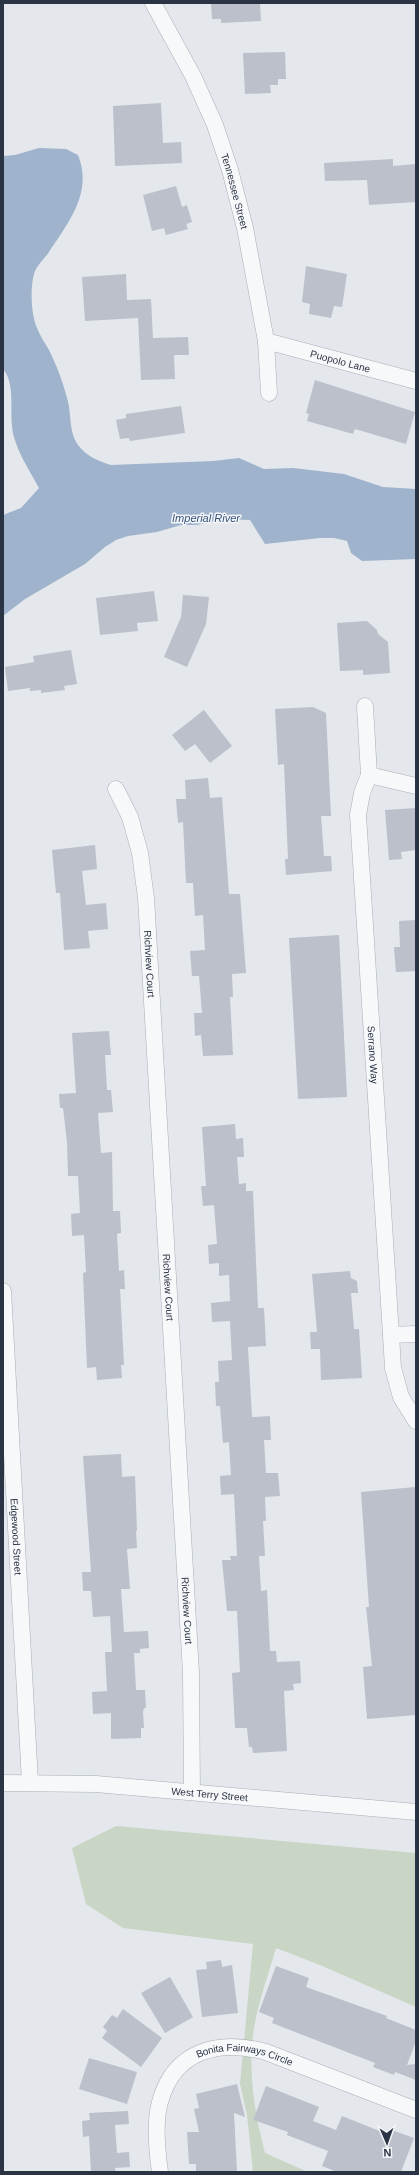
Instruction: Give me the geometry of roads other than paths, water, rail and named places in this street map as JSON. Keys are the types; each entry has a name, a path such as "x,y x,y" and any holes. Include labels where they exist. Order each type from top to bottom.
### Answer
{"street":[{"name":"Tennessee Street","path":"153,3 190,69 215,124 230,170 245,228 266,341 268,393"},
{"name":"Puopolo Lane","path":"266,341 416,381"},
{"name":"Serrano Way","path":"366,706 369,775 362,793 358,815 393,1368 401,1397 416,1421"},
{"path":"369,775 416,786"},
{"name":"Richview Court","path":"116,789 130,817 140,853 146,898 190,1665 192,1792"},
{"name":"Edgewood Street","path":"3,1290 30,1782"},
{"path":"391,1335 416,1334"},
{"name":"West Terry Street","path":"3,1784 30,1782 96,1784 416,1812"},
{"name":"Bonita Fairways Circle","path":"160,2172 158,2126 159,2104 166,2085 178,2069 193,2056 210,2049 229,2045 248,2046 416,2110"}],"water":[{"name":"Imperial River","path":"39,148 66,149 78,155 82,169 83,182 77,206 64,229 35,271 32,294 32,309 35,323 52,355 59,373 68,404 71,428 81,449 93,458 111,465 213,461 239,458 264,469 293,468 344,474 383,487 416,489 416,559 362,561 351,553 347,541 334,538 320,538 265,544 250,520 224,519 197,525 181,525 157,532 128,536 116,540 85,564 25,599 3,616 3,515 21,508 39,488 22,458 13,434 11,388 7,375 3,369 3,156 15,155"}]}
